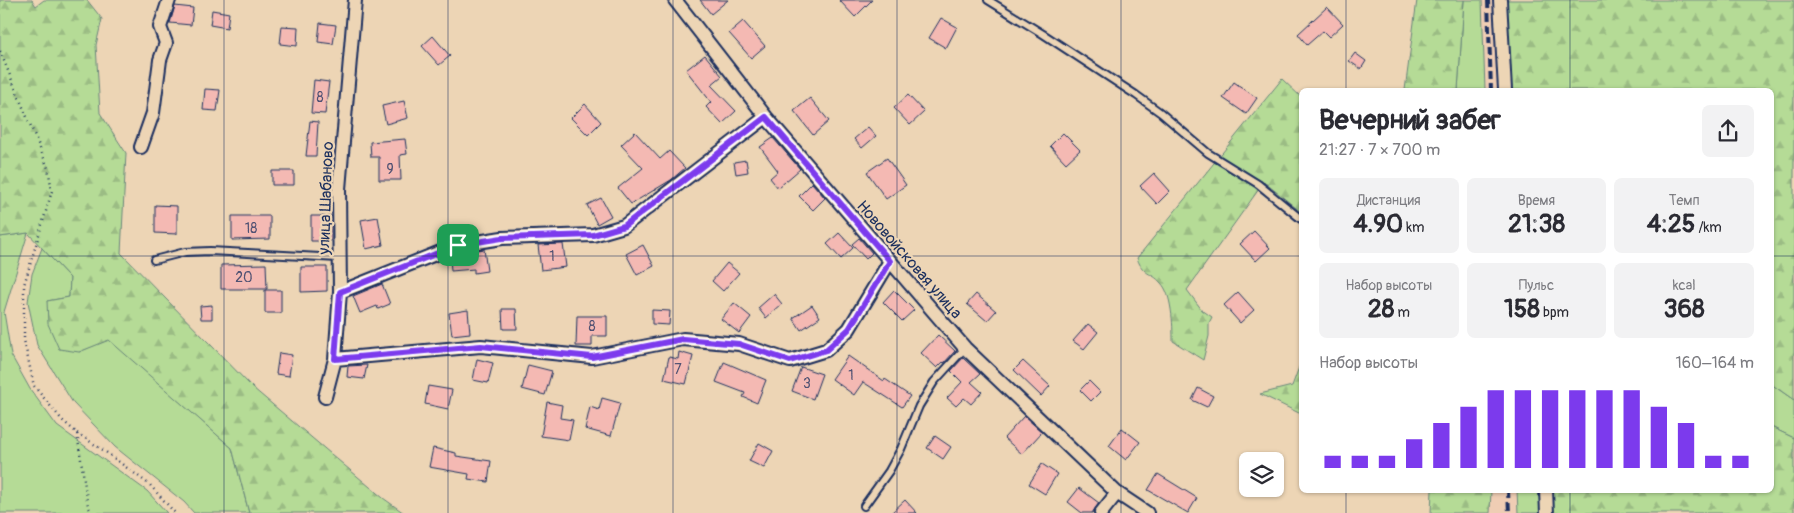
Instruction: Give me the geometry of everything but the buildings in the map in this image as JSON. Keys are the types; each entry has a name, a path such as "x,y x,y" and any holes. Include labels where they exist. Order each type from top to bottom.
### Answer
{"street":[{"path":"141,147 153,113 160,60 166,43 160,27 169,0"},
{"name":"улица Шабаново","path":"325,397 335,359 340,292 338,258 339,189 355,0"},
{"name":"Нововойсковая улица","path":"675,0 766,117 964,348 1117,493 1148,513"},
{"path":"1500,0 1505,88"},
{"path":"340,292 458,245 502,238 593,235 624,226 766,117"},
{"path":"335,359 481,346 592,357 683,339 739,344 790,361 826,350 849,329 890,261"},
{"path":"1101,513 1117,493"},
{"path":"1546,493 1547,513"}],"lane":[{"path":"988,0 1136,95 1161,113 1208,153 1258,184 1299,218"},
{"path":"154,260 185,252 210,251 338,258"},
{"path":"864,506 889,471 924,398 934,382 964,348"}],"path":[{"path":"0,52 48,168 52,191 24,285 24,340 34,386 62,420 77,433 150,485 176,513"},
{"path":"77,433 88,506 92,513"}],"shaded area":[{"path":"1482,0 1497,0 1500,88 1485,88"},
{"path":"1491,493 1517,493 1518,513 1490,513"}],"green space":[{"path":"0,0 32,0 36,6 44,0 87,0 102,19 96,45 100,113 126,153 121,253 253,388 383,498 404,513 249,513 232,448 109,340 79,352 59,349 48,324 47,301 69,297 70,278 28,233 0,237"},
{"path":"1417,0 1464,0 1458,88 1405,88"},
{"path":"1464,0 1482,0 1485,88 1458,88"},
{"path":"1506,0 1794,0 1794,400 1774,386 1774,88 1510,88"},
{"path":"1282,79 1299,95 1299,210 1264,182 1187,290 1202,310 1212,317 1209,323 1209,336 1203,360 1173,341 1168,294 1157,279 1142,268 1137,258"},
{"path":"28,233 4,312 11,355 30,389 57,426 147,491 167,513 0,513 0,237"},
{"path":"42,248 70,278 69,297 47,301 79,352 109,339 232,448 249,513 194,513 184,502 115,447 73,403 37,345 28,302 32,274"},
{"path":"1299,367 1299,413 1260,394 1292,386"},
{"path":"1774,386 1794,400 1794,438 1774,428"},
{"path":"1774,428 1794,438 1794,513 1553,513 1552,493 1774,493"},
{"path":"1432,493 1491,493 1490,513 1431,513"},
{"path":"1517,493 1542,493 1543,513 1518,513"}],"railway":[{"path":"1488,0 1491,88"},
{"path":"1508,493 1509,513"}],"route":[{"path":"766,117 890,261 849,329 826,350 790,361 739,344 683,339 592,357 481,346 335,359 340,292 458,245 502,238 593,235 624,226 766,117"}]}
